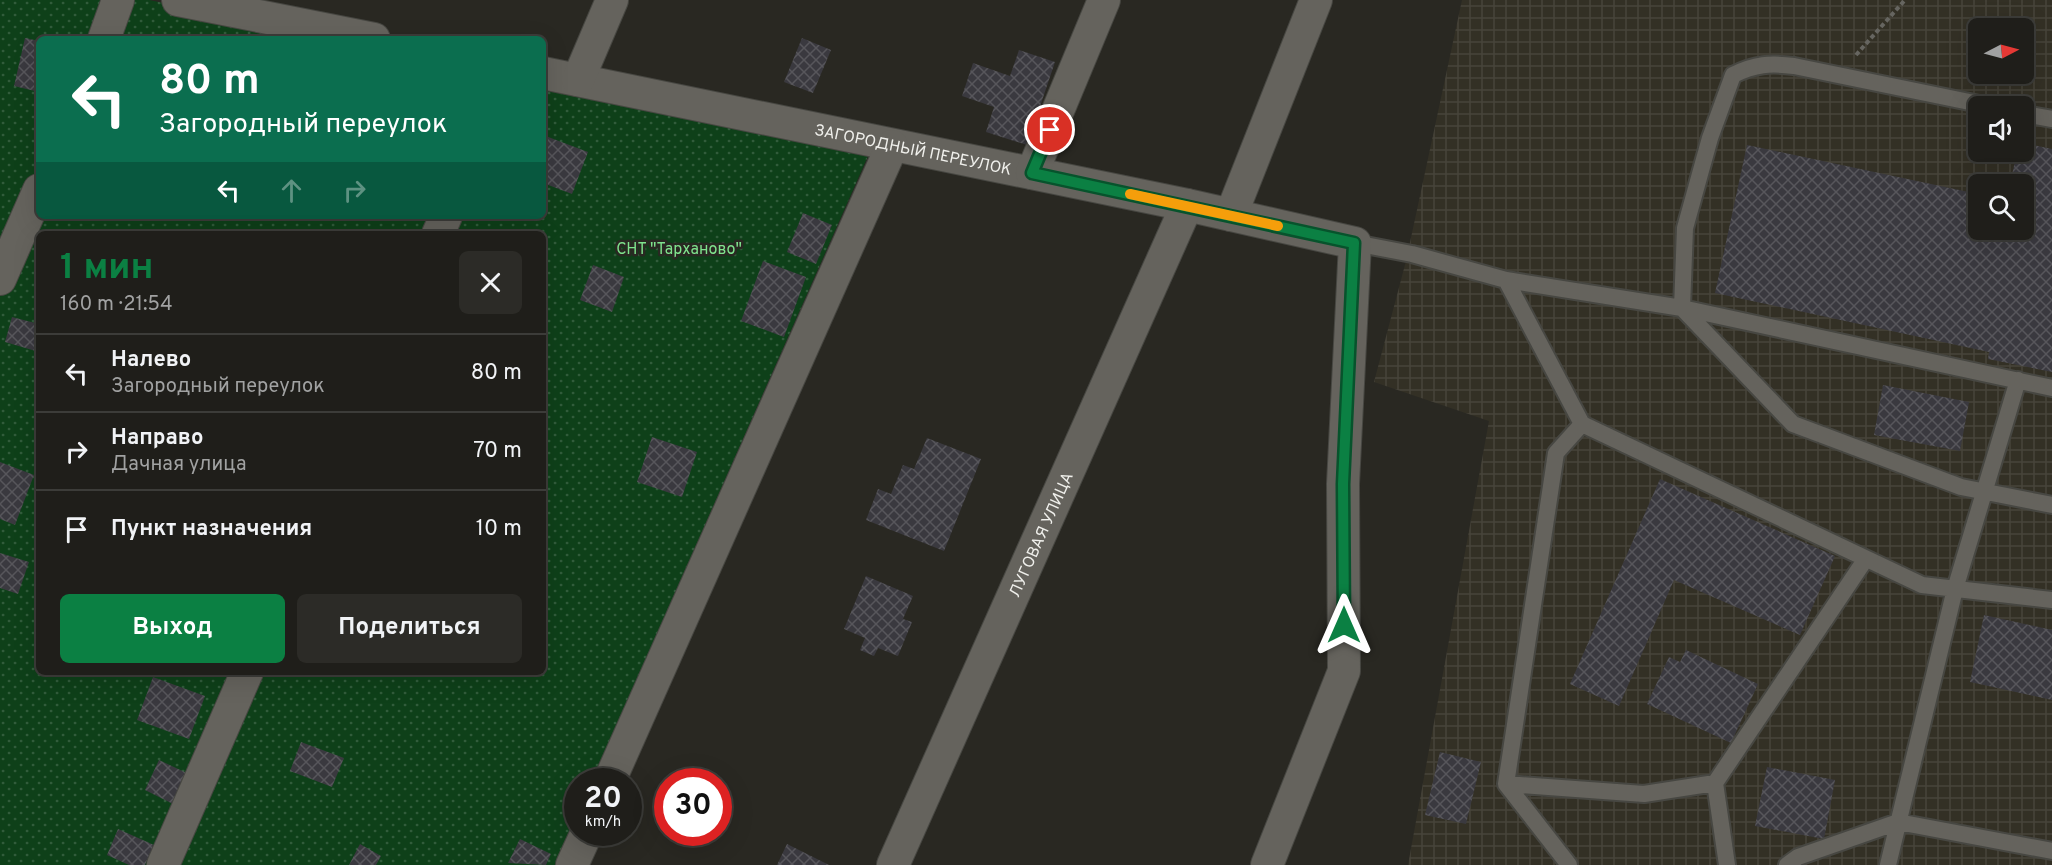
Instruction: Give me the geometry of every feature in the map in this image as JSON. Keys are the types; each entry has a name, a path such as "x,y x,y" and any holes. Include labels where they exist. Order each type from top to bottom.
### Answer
{"street":[{"path":"105,36 118,0"},
{"path":"178,0 359,36"},
{"path":"578,80 612,0"},
{"path":"1032,173 1104,0"},
{"path":"1230,215 1316,0"},
{"name":"ЗАГОРОДНЫЙ ПЕРЕУЛОК","path":"546,74 1187,205 1354,243"},
{"path":"615,768 892,146"},
{"path":"0,279 36,197"},
{"name":"ЛУГОВАЯ УЛИЦА","path":"893,865 1187,205"},
{"path":"1267,865 1344,671 1343,484 1354,243"},
{"path":"163,865 246,675"},
{"path":"572,865 581,846"}],"lane":[{"path":"1968,102 1768,62 1751,66 1733,75 1710,138 1685,228 1682,308 1793,424 1961,487 2052,505"},
{"path":"2034,116 2052,119"},
{"path":"1354,243 1412,254 1506,280 1682,308 2052,388"},
{"path":"1506,280 1582,424 1922,585 2052,600"},
{"path":"1888,865 1955,589 2018,380"},
{"path":"1569,865 1506,784 1556,453 1582,424"},
{"path":"1727,865 1715,783 1865,560"},
{"path":"1506,784 1644,794 1715,783"},
{"path":"1787,865 1798,857 1898,822 2052,851"}],"path":[{"path":"1838,76 1905,0"}],"shaded area":[{"path":"1462,0 2052,0 2052,865 1408,865 1489,421 1374,382 1406,261"}],"green space":[{"name":"СНТ \"Тарханово\"","path":"0,0 149,0 326,36 36,36 36,219 546,219 546,81 872,147 598,768 564,768 564,844 555,865 0,865"}],"building":[{"path":"25,38 36,40 36,91 14,86"},
{"path":"802,38 831,50 813,93 784,82"},
{"path":"1019,50 1055,62 1027,145 986,132 994,107 962,96 973,63 1010,76"},
{"path":"546,136 588,152 572,194 546,184"},
{"path":"1747,145 1968,192 1968,240 2034,240 2034,174 2012,174 2015,162 2034,162 2034,145 2052,149 2052,372 1988,359 1989,352 1715,293"},
{"path":"803,213 832,225 816,264 787,252"},
{"path":"763,261 806,277 784,337 741,321"},
{"path":"593,265 624,277 612,312 580,300"},
{"path":"12,317 36,323 36,351 5,342"},
{"path":"1883,385 1969,402 1960,451 1874,435"},
{"path":"652,437 697,452 682,497 637,482"},
{"path":"927,438 981,459 944,551 866,520 878,489 891,494 903,465 914,469"},
{"path":"0,462 34,475 15,525 0,519"},
{"path":"1660,479 1835,556 1800,635 1674,580 1619,706 1570,684"},
{"path":"0,553 29,562 18,594 0,588"},
{"path":"866,576 913,596 903,619 912,622 898,656 878,648 874,656 860,650 865,638 844,629"},
{"path":"1984,615 2052,630 2052,700 1970,682"},
{"path":"1686,650 1758,684 1731,743 1647,704 1669,657 1680,662"},
{"path":"153,677 205,696 189,739 137,720"},
{"path":"301,742 344,758 332,787 290,771"},
{"path":"1440,752 1481,762 1466,824 1425,815"},
{"path":"159,760 191,775 177,806 145,790"},
{"path":"1767,767 1835,780 1824,839 1755,826"},
{"path":"118,829 154,845 145,865 129,865 107,855"},
{"path":"520,839 551,854 546,865 508,863"},
{"path":"360,844 381,856 376,865 349,865"},
{"path":"787,844 829,865 777,865"}],"slow traffic":[{"path":"1130,194 1278,226"}],"route":[{"path":"1050,130 1032,173 1354,243 1343,484 1344,625"}]}
